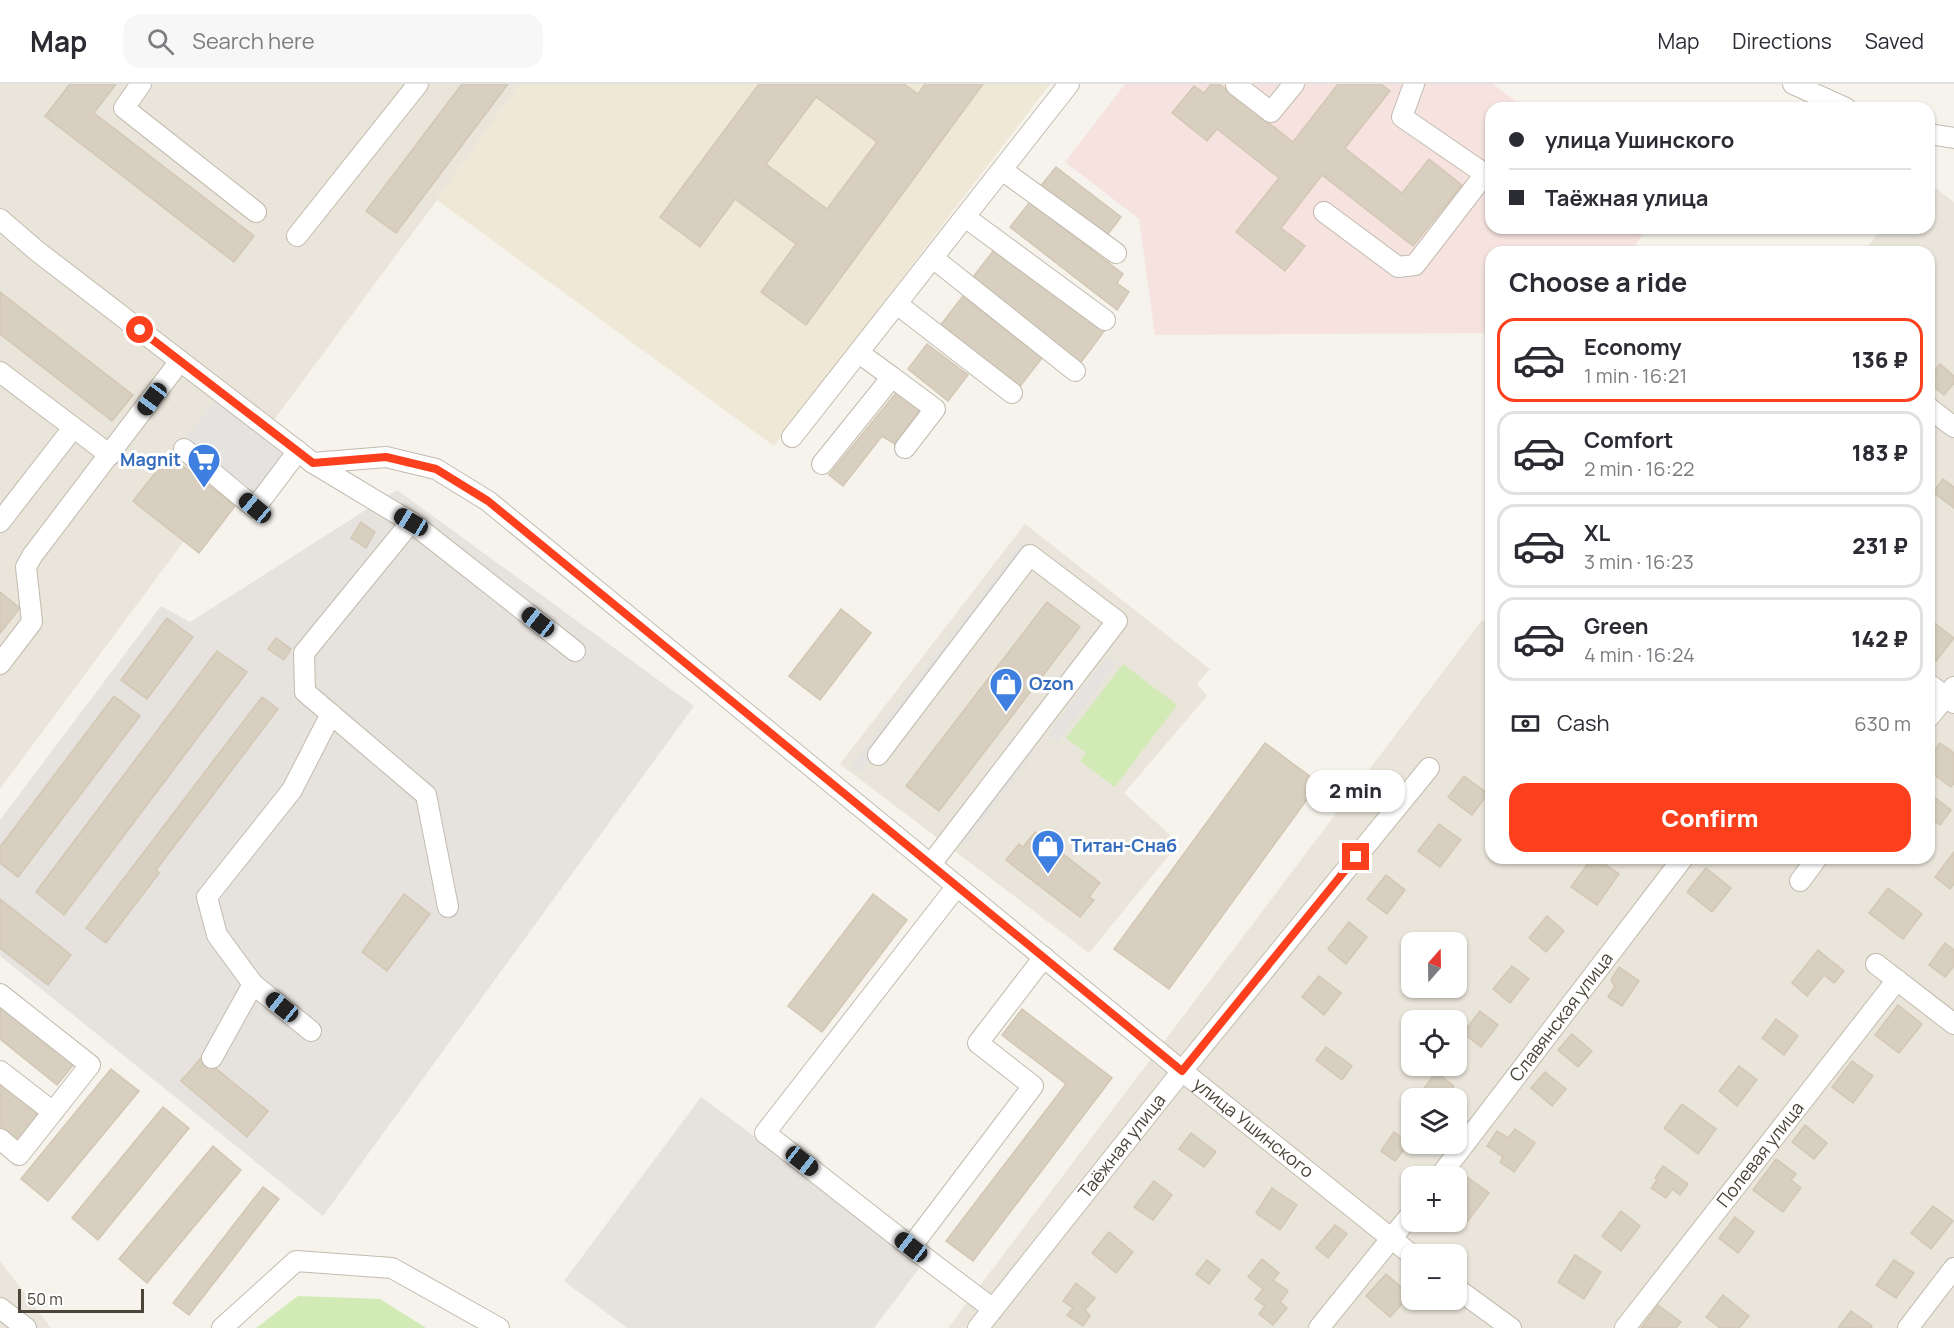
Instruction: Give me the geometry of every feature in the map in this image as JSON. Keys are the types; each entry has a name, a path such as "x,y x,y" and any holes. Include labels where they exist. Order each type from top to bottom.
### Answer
{"street":[{"path":"141,84 124,108 256,212"},
{"path":"297,236 418,84"},
{"path":"792,438 1069,84"},
{"path":"1236,85 1272,112 1294,84"},
{"path":"1324,212 1398,267 1415,265 1485,174 1402,117 1414,84"},
{"path":"1793,84 1833,102"},
{"path":"1935,135 1954,137"},
{"path":"1002,170 1116,253"},
{"path":"965,217 1105,320"},
{"path":"0,219 37,251 306,457 411,522 575,651"},
{"path":"933,258 1075,371"},
{"path":"897,304 1012,393"},
{"path":"859,353 935,408 905,448"},
{"path":"0,664 32,622 26,567 32,556 180,361"},
{"path":"0,372 110,455"},
{"path":"822,464 892,377"},
{"path":"1935,413 1954,427"},
{"path":"0,522 73,428"},
{"path":"184,449 255,508 306,457"},
{"name":"улица Ушинского","path":"306,457 386,457 436,469 488,501 1182,1071 1401,1247"},
{"path":"411,522 304,653 305,692 426,795 448,908"},
{"path":"878,755 1030,555 1117,621 931,864"},
{"path":"1935,687 1951,695 1935,711"},
{"path":"311,1030 253,984 217,935 207,897 292,790 331,714"},
{"name":"Таёжная улица","path":"978,1328 1182,1071 1429,768"},
{"name":"Славянская улица","path":"1448,1166 1678,864"},
{"path":"1800,881 1813,864"},
{"path":"957,886 765,1133 993,1309"},
{"path":"911,1247 1033,1086 978,1043 1044,957"},
{"path":"1876,964 1954,1024"},
{"name":"Полевая улица","path":"1624,1328 1897,980"},
{"path":"212,1058 253,984"},
{"path":"0,994 90,1065 19,1155 0,1139"},
{"path":"0,1071 53,1112"},
{"path":"1318,1328 1401,1227"},
{"path":"222,1328 296,1262 392,1268 499,1328"},
{"path":"1908,1328 1954,1268"},
{"path":"1467,1296 1511,1328"},
{"path":"0,1308 26,1328"}],"shaded area":[{"path":"0,84 520,84 437,200 0,789"},
{"path":"520,84 1050,84 774,446 437,200"},
{"path":"1125,84 1493,84 1517,102 1485,102 1485,234 1644,234 1634,246 1485,246 1485,333 1155,335 1139,219 1065,162"},
{"path":"1935,188 1954,202 1954,1328 948,1328 1482,620 1485,623 1485,864 1935,864 1935,246 1868,246 1877,234 1935,234"},
{"path":"215,401 295,458 263,498 185,439"},
{"path":"397,490 694,706 323,1216 0,956 0,820 161,606 190,622"},
{"path":"1025,524 1210,669 1197,684 1207,696 1124,793 1179,843 1089,953 840,764"},
{"path":"1022,542 1031,549 860,773 851,766"},
{"path":"1108,656 1117,663 1057,742 1048,735"},
{"path":"1025,747 1034,753 963,846 954,840"},
{"path":"701,1097 924,1262 874,1328 627,1328 564,1281"},
{"path":"0,1261 51,1328 0,1328"}],"green space":[{"path":"1123,664 1177,705 1115,787 1080,761 1086,753 1066,738"},
{"path":"298,1296 380,1299 426,1328 256,1328"}],"building":[{"path":"70,84 116,84 94,113 254,236 234,262 45,116"},
{"path":"462,84 508,84 396,233 366,211"},
{"path":"759,84 904,84 918,94 925,84 983,84 806,325 761,292 796,244 735,199 700,247 660,217","holes":["816,97 877,142 827,209 766,164"]},
{"path":"1211,84 1219,84 1293,142 1338,84 1381,84 1390,91 1345,148 1402,193 1429,159 1462,185 1413,246 1322,175 1281,228 1305,246 1285,271 1236,232 1279,178 1217,129 1207,141 1172,113 1194,86 1204,93"},
{"path":"1056,167 1121,217 1105,238 1040,187"},
{"path":"1030,202 1123,274 1117,283 1129,292 1117,310 1010,227"},
{"path":"997,246 1105,330 1079,365 970,281"},
{"path":"0,292 133,395 112,421 0,334"},
{"path":"963,296 1042,358 1018,389 940,326"},
{"path":"927,344 968,375 948,401 908,369"},
{"path":"1940,364 1954,376 1954,383 1944,395 1935,388 1935,370"},
{"path":"900,388 922,407 895,444 882,436 843,486 829,475"},
{"path":"169,455 235,506 199,553 133,501"},
{"path":"1943,479 1954,487 1954,508 1935,494 1935,489"},
{"path":"361,522 375,532 366,548 351,538"},
{"path":"0,592 20,608 0,633"},
{"path":"1047,602 1080,627 939,811 906,786"},
{"path":"841,609 871,633 820,700 789,676"},
{"path":"167,618 193,637 147,699 121,680"},
{"path":"1935,624 1954,638 1935,660"},
{"path":"276,638 291,649 284,660 268,649"},
{"path":"217,651 247,672 64,915 36,892"},
{"path":"114,696 140,716 18,877 0,863 0,847"},
{"path":"262,697 278,709 156,870 159,873 106,943 86,928"},
{"path":"1265,743 1319,783 1169,989 1114,949"},
{"path":"1940,743 1954,753 1954,783 1951,787 1935,775 1935,750"},
{"path":"1464,776 1485,792 1485,798 1472,815 1448,797"},
{"path":"1935,798 1951,810 1940,825 1935,821"},
{"path":"1439,824 1461,840 1440,867 1418,851"},
{"path":"1035,832 1100,883 1089,897 1094,900 1080,917 1006,860 1019,844 1023,847"},
{"path":"1954,852 1954,884 1950,889 1935,877"},
{"path":"1588,864 1605,864 1619,874 1597,905 1571,887"},
{"path":"1706,868 1731,888 1712,912 1687,892"},
{"path":"1386,875 1405,890 1387,914 1367,899"},
{"path":"1888,888 1922,914 1903,939 1869,913"},
{"path":"404,894 430,914 387,971 362,952"},
{"path":"873,894 907,920 822,1032 788,1006"},
{"path":"0,899 71,955 48,985 0,948"},
{"path":"1547,916 1564,931 1546,952 1529,938"},
{"path":"1349,922 1367,937 1346,964 1328,949"},
{"path":"1945,943 1954,950 1954,966 1945,977 1929,965"},
{"path":"1818,950 1844,971 1834,983 1824,975 1807,996 1792,983"},
{"path":"1512,966 1529,979 1510,1003 1493,989"},
{"path":"1619,967 1639,981 1622,1006 1608,997 1615,986 1611,980"},
{"path":"1319,976 1341,993 1324,1015 1302,997"},
{"path":"0,995 78,1059 57,1085 0,1039"},
{"path":"1898,1005 1922,1024 1899,1053 1875,1035"},
{"path":"1022,1009 1112,1078 973,1261 946,1241 1066,1084 1002,1035"},
{"path":"1480,1011 1498,1025 1481,1047 1467,1036 1467,1028"},
{"path":"1776,1019 1798,1036 1784,1055 1762,1038"},
{"path":"1572,1034 1592,1051 1578,1067 1558,1050"},
{"path":"1326,1047 1352,1066 1342,1080 1316,1060"},
{"path":"202,1057 268,1111 247,1137 181,1081"},
{"path":"1852,1061 1873,1076 1853,1103 1832,1087"},
{"path":"1739,1066 1757,1080 1737,1106 1719,1091"},
{"path":"111,1069 139,1091 48,1201 21,1179"},
{"path":"1545,1072 1566,1089 1552,1106 1531,1088"},
{"path":"1433,1076 1441,1076 1454,1086 1452,1088 1424,1088"},
{"path":"0,1082 40,1115 19,1141 0,1126"},
{"path":"1682,1104 1716,1129 1698,1154 1664,1128"},
{"path":"163,1107 189,1128 98,1240 72,1218"},
{"path":"1805,1125 1827,1143 1814,1159 1792,1142"},
{"path":"1515,1129 1535,1143 1514,1172 1500,1162 1503,1157 1487,1146 1497,1131 1508,1138"},
{"path":"1394,1132 1401,1137 1401,1153 1395,1161 1381,1151"},
{"path":"1191,1133 1216,1152 1204,1167 1179,1149"},
{"path":"213,1146 241,1170 147,1283 119,1259"},
{"path":"1776,1159 1796,1174 1791,1180 1801,1188 1783,1212 1753,1190"},
{"path":"1663,1166 1688,1184 1680,1195 1672,1189 1666,1198 1651,1188"},
{"path":"1467,1177 1489,1193 1467,1222"},
{"path":"1154,1181 1172,1195 1153,1220 1134,1207"},
{"path":"263,1187 279,1199 189,1315 173,1303"},
{"path":"1272,1188 1297,1205 1280,1230 1256,1213"},
{"path":"1933,1206 1953,1221 1931,1249 1911,1233"},
{"path":"1621,1211 1640,1226 1621,1251 1602,1236"},
{"path":"1735,1217 1754,1232 1738,1253 1719,1238"},
{"path":"1335,1225 1347,1234 1328,1258 1316,1248"},
{"path":"1109,1232 1133,1252 1116,1273 1092,1253"},
{"path":"1575,1255 1601,1272 1584,1299 1558,1282"},
{"path":"1262,1259 1279,1273 1273,1280 1288,1291 1280,1302 1287,1308 1273,1325 1259,1314 1265,1306 1255,1299 1263,1289 1248,1277"},
{"path":"1207,1260 1220,1270 1209,1284 1196,1274"},
{"path":"1894,1260 1914,1273 1896,1298 1876,1285"},
{"path":"1386,1274 1401,1287 1401,1305 1390,1317 1366,1296"},
{"path":"1076,1283 1095,1298 1085,1310 1090,1316 1083,1326 1067,1315 1073,1308 1063,1301"},
{"path":"1723,1295 1749,1316 1739,1328 1720,1328 1706,1317"},
{"path":"1658,1305 1681,1322 1676,1328 1641,1328"},
{"path":"1851,1311 1872,1326 1871,1328 1838,1328"}],"place":[{"name":"Magnit","path":"204,489"},
{"name":"Ozon","path":"1006,713"},
{"name":"Титан-Снаб","path":"1048,875"}],"route":[{"path":"140,330 313,463 386,457 436,469 488,501 1182,1071 1356,857"}]}
